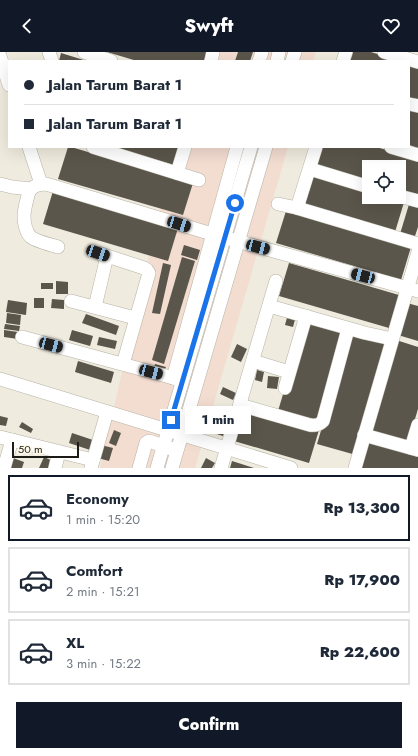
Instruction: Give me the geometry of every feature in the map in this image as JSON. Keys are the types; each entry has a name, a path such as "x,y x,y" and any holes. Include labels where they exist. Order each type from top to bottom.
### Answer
{"street":[{"path":"84,52 108,60"},
{"path":"384,52 418,62"},
{"path":"0,56 8,82"},
{"path":"29,148 36,187"},
{"path":"96,148 199,180"},
{"path":"177,173 185,148"},
{"path":"219,236 219,209 237,148"},
{"path":"157,468 174,410 182,364 213,255 219,236 232,213 251,148"},
{"path":"172,468 266,148"},
{"path":"297,208 316,148"},
{"path":"394,148 418,155"},
{"path":"232,165 259,172"},
{"path":"310,169 362,185"},
{"path":"6,186 36,187 46,184 219,236 413,290"},
{"path":"36,187 28,195 24,216 26,228 32,238 58,247"},
{"path":"225,188 252,196"},
{"path":"406,198 418,201"},
{"path":"278,204 297,208 418,244"},
{"path":"219,209 245,218"},
{"path":"355,468 392,339 413,290 418,252"},
{"path":"95,307 103,254 147,270 148,277 123,364"},
{"path":"213,255 233,261"},
{"path":"221,468 276,281"},
{"path":"205,283 224,289"},
{"path":"71,301 135,318"},
{"path":"269,306 365,334 392,339"},
{"path":"197,310 217,315"},
{"path":"284,388 306,316"},
{"path":"240,405 315,426 321,424 348,329"},
{"path":"22,337 123,364 179,382 194,391"},
{"path":"189,340 208,346"},
{"path":"253,361 289,372"},
{"path":"182,364 201,369"},
{"path":"0,379 291,468"},
{"path":"174,410 188,414"},
{"path":"4,468 6,438 59,452 92,464 107,412"},
{"path":"364,435 414,449 418,425"},
{"path":"139,468 147,441 177,450"},
{"path":"55,468 59,452"}],"shaded area":[{"path":"196,52 316,52 313,60 194,60"},
{"path":"174,148 288,148 195,468 100,468"}],"building":[{"path":"107,52 207,52 204,60 134,60"},
{"path":"238,52 253,52 250,60 235,60"},
{"path":"347,52 371,52 397,60 344,60"},
{"path":"61,53 84,60 59,60"},
{"path":"410,63 418,66 418,101 410,99"},
{"path":"410,110 418,112 418,148 410,145"},
{"path":"68,148 74,148 193,183 183,215 58,179"},
{"path":"115,148 179,148 174,165"},
{"path":"319,148 380,148 418,159 418,195 406,191 406,160 362,160 362,179 314,164"},
{"path":"311,172 362,187 362,204 403,204 395,232 301,204"},
{"path":"53,191 178,228 168,261 43,224"},
{"path":"410,201 418,203 418,227 414,239 400,234"},
{"path":"286,211 411,247 401,280 276,243"},
{"path":"184,245 200,250 197,260 181,255"},
{"path":"182,257 195,261 164,364 152,360"},
{"path":"163,263 171,265 160,314 152,313"},
{"path":"289,263 399,295 389,328 279,296"},
{"path":"56,281 68,282 68,294 56,294"},
{"path":"41,283 53,283 53,289 41,289"},
{"path":"34,298 44,298 44,308 34,308"},
{"path":"52,299 64,300 64,309 51,308"},
{"path":"8,300 27,303 26,315 6,312"},
{"path":"407,303 418,306 418,341 398,335"},
{"path":"7,313 21,315 20,325 6,323"},
{"path":"86,314 119,326 116,335 82,323"},
{"path":"288,314 296,316 293,327 285,325"},
{"path":"305,321 344,332 317,422 278,411"},
{"path":"5,324 20,326 19,331 4,329"},
{"path":"4,330 18,332 18,339 4,337"},
{"path":"72,330 93,336 90,346 69,340"},
{"path":"350,333 389,344 356,455 317,444"},
{"path":"99,337 117,341 115,349 97,345"},
{"path":"396,340 418,347 418,409 408,442 369,431"},
{"path":"237,344 247,349 241,362 231,357"},
{"path":"78,361 114,372 111,383 75,372"},
{"path":"155,364 166,367 164,371 154,368"},
{"path":"257,370 264,372 262,382 255,380"},
{"path":"268,376 279,377 277,389 267,388"},
{"path":"223,387 236,393 233,400 220,394"},
{"path":"244,408 319,430 309,463 234,441"},
{"path":"0,416 8,418 6,426 0,425"},
{"path":"211,419 227,424 223,436 207,431"},
{"path":"22,422 33,429 31,433 19,427"},
{"path":"114,430 121,433 116,446 109,443"},
{"path":"72,433 96,441 93,451 69,443"},
{"path":"365,441 418,457 418,468 357,468"},
{"path":"101,445 113,448 109,461 98,458"},
{"path":"44,457 53,461 50,468 39,468"},
{"path":"13,458 24,462 22,468 11,468"},
{"path":"206,458 215,463 212,468 201,468"},
{"path":"232,461 254,468 230,468"}],"route":[{"path":"171,420 235,203"}]}
